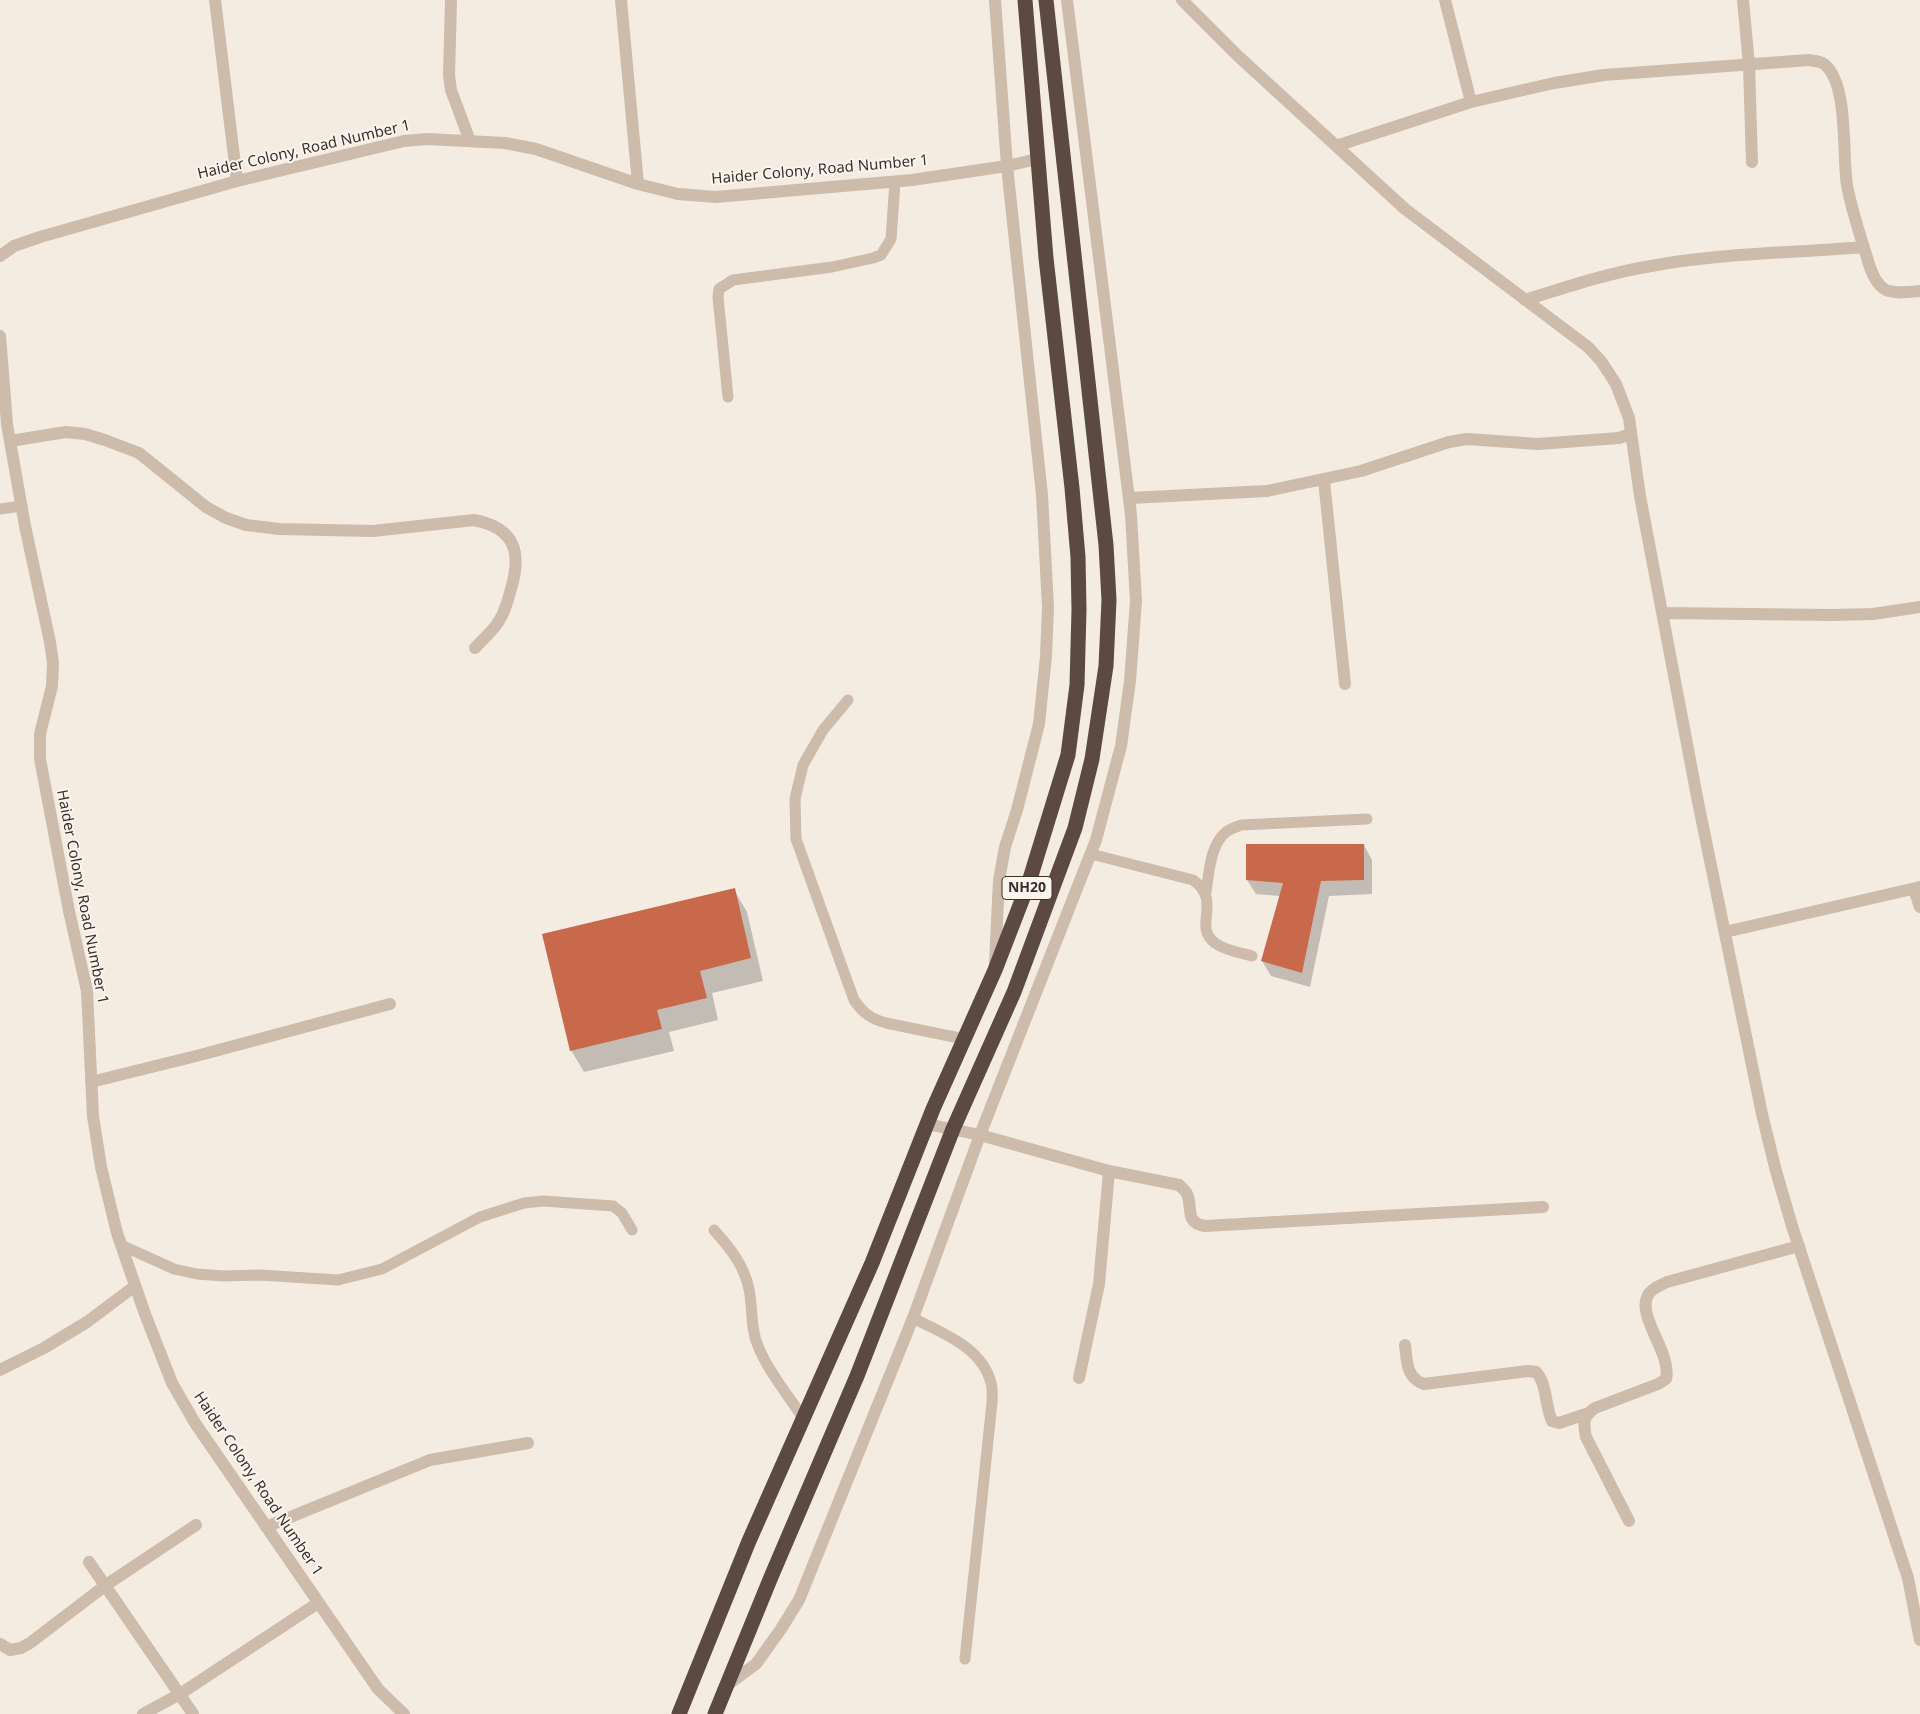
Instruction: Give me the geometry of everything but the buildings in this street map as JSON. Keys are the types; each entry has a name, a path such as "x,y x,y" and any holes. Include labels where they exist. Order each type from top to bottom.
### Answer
{"highway":[{"name":"NH20","path":"679,1714 742,1558 872,1263 927,1124 995,970 1028,882 1065,764 1077,685 1078,557 1037,160 1025,0"},
{"name":"NH20","path":"715,1714 857,1376 953,1130 1014,992 1075,828 1092,759 1106,666 1109,600 1106,544 1046,0"}],"street":[{"path":"215,0 237,181"},
{"path":"452,0 449,75 451,90 470,141"},
{"path":"621,0 638,184"},
{"path":"995,0 1007,166 1042,495 1048,607 1046,656 1039,724 1017,810 1005,847 999,880 995,970"},
{"path":"726,1686 756,1664 799,1600 913,1318 980,1135 1091,854 1121,746 1130,681 1136,601 1130,498 1067,0"},
{"path":"1182,0 1238,56 1404,209 1588,347 1601,361 1616,384 1629,418 1640,496 1698,802 1762,1114 1776,1171 1799,1246 1908,1578 1920,1640"},
{"path":"1445,0 1471,102"},
{"path":"1743,0 1749,65 1752,162"},
{"path":"1336,146 1471,102 1554,83 1604,75 1809,60 1824,64 1831,73 1839,93 1847,183 1851,204 1870,269 1878,283 1885,289 1895,292 1920,291"},
{"name":"Haider Colony, Road Number 1","path":"0,255 14,246 40,237 237,181 404,142 427,139 504,143 536,149 638,184 678,194 716,197 895,182 1037,160"},
{"path":"1525,300 1608,274 1653,265 1864,247"},
{"name":"Haider Colony, Road Number 1","path":"0,336 7,424 53,664 52,686 40,734 40,759 86,991 93,1116 101,1167 121,1245 172,1383 194,1423 378,1689 404,1714"},
{"path":"10,442 66,432 85,434 106,440 138,453 206,507 226,518 246,525 279,529 373,531 474,520 487,523 502,532 510,540 515,550 517,568 507,604 499,622 475,648"},
{"path":"1130,498 1267,491 1361,472 1449,442 1467,439 1538,444 1609,439 1631,434"},
{"path":"1324,480 1344,684"},
{"path":"1663,613 1832,615 1873,614 1920,607"},
{"path":"1725,932 1917,888 1920,907"},
{"path":"91,1082 390,1004"},
{"path":"927,1124 980,1135 1109,1171 1179,1185 1187,1194 1188,1210 1191,1217 1199,1225 1205,1226 1543,1207"},
{"path":"1079,1378 1100,1284 1109,1171"},
{"path":"1405,1345 1409,1373 1416,1382 1424,1384 1528,1371 1536,1372 1541,1377 1548,1413 1552,1421 1559,1423 1586,1414 1595,1408 1658,1384 1666,1379 1668,1370 1665,1359 1645,1306 1648,1295 1656,1287 1667,1282 1799,1246"},
{"path":"0,1370 44,1348 87,1322 135,1286"},
{"path":"1586,1414 1583,1424 1586,1437 1629,1521"},
{"path":"266,1526 430,1460 528,1443"},
{"path":"0,1644 10,1650 30,1643 106,1586 196,1525"},
{"path":"90,1562 193,1714"},
{"path":"143,1714 180,1694 318,1602"}],"lane":[{"path":"728,397 718,297 719,288 733,280 832,267 873,258 881,254 891,239 895,182"},
{"path":"0,509 22,506"},
{"path":"848,700 823,730 803,765 794,799 796,840 854,1000 862,1012 886,1023 964,1040"},
{"path":"1252,956 1216,944 1211,940 1206,927 1206,892 1213,852 1218,840 1227,831 1241,825 1367,819"},
{"path":"1091,854 1193,880 1206,892"},
{"path":"121,1245 174,1269 197,1274 224,1276 260,1275 338,1280 382,1269 480,1217 524,1203 543,1201 613,1206 622,1213 632,1230"},
{"path":"714,1230 734,1254 745,1273 750,1290 754,1334 758,1348 803,1418"},
{"path":"913,1318 962,1344 976,1355 985,1369 991,1384 992,1403 965,1659"}]}
